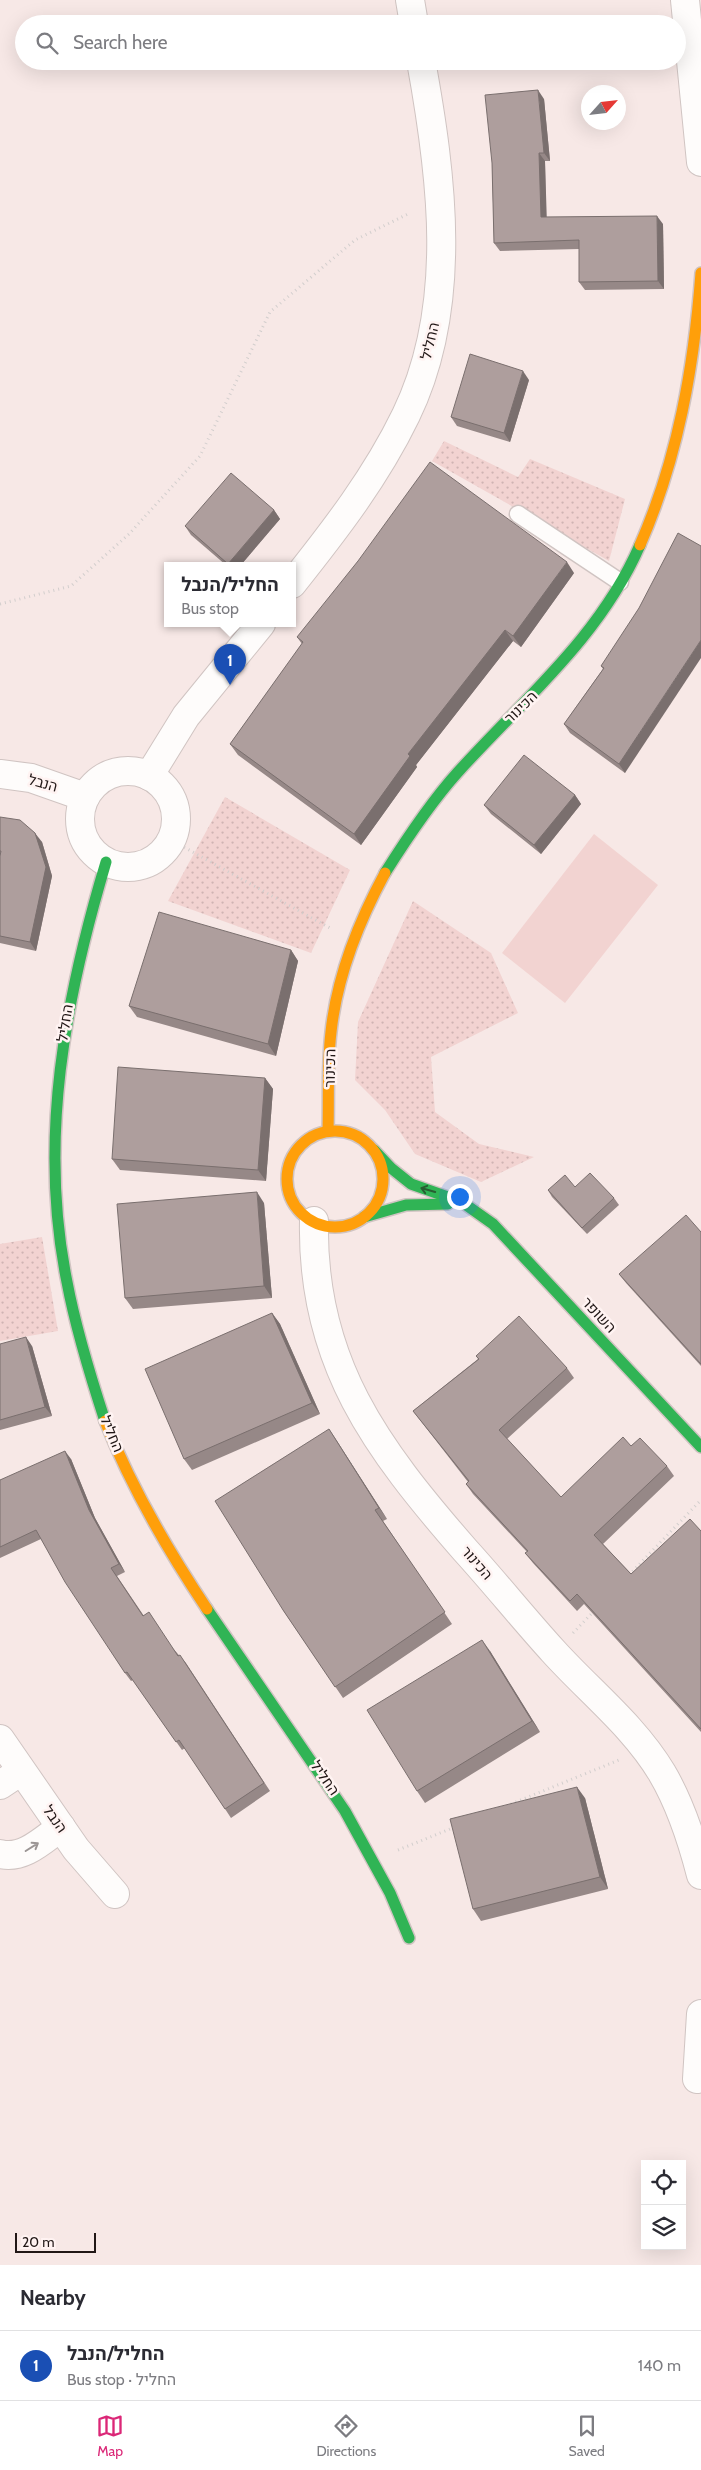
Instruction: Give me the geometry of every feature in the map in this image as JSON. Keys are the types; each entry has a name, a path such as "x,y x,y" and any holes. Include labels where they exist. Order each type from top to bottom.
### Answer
{"street":[{"path":"410,0 412,15"},
{"path":"685,0 701,162"},
{"name":"החליל","path":"296,579 338,527 376,471 407,413 427,359 439,298 441,233 438,168 422,70"},
{"name":"הכינור","path":"328,1131 331,1027 337,995 354,941 386,872 423,814 453,776 541,688 578,647 638,552 658,502 676,440 690,368 701,272"},
{"path":"149,776 186,716 259,627"},
{"path":"135,771 149,776 166,790 174,804 176,819 171,840 156,858 142,864 128,867 106,862 94,853 82,833 80,818 85,797 99,780 113,773 135,771"},
{"name":"הנבל","path":"0,774 32,778 85,797"},
{"name":"החליל","path":"106,862 88,916 73,976 62,1048 54,1131 56,1208 64,1280 83,1355 106,1422 135,1488 170,1552 226,1638 331,1786 374,1860 409,1938"},
{"path":"364,1217 378,1200 383,1186 383,1172 374,1150 363,1140 350,1133 328,1131 314,1135 301,1145 292,1157 288,1171 288,1186 293,1200 302,1213 314,1221 328,1226 343,1226 364,1217 397,1207 422,1204 448,1204 473,1208"},
{"name":"השופר","path":"374,1150 395,1172 411,1184 458,1199 473,1208 499,1230 701,1446"},
{"name":"הכינור","path":"314,1221 314,1270 320,1307 337,1362 364,1415 416,1493 554,1652 589,1686 645,1750 662,1773 690,1831 701,1876"},
{"name":"הנבל","path":"0,1739 11,1778 61,1827 115,1894"},
{"path":"0,1854 11,1857 28,1850 61,1827"},
{"path":"697,2079 701,2014"}],"lane":[{"path":"518,514 620,582"}],"path":[{"path":"0,604 71,586 129,534 200,456 270,312 355,240 410,213"},
{"path":"171,840 354,941"},
{"path":"628,1576 701,1500"},
{"path":"554,1652 601,1604"},
{"path":"510,1804 645,1750"},
{"path":"374,1860 456,1826"}],"shaded area":[{"path":"444,441 518,477 530,459 625,499 609,561 432,461"},
{"path":"225,797 350,870 311,953 168,901"},
{"path":"594,834 658,885 565,1003 502,953"},
{"path":"413,901 491,953 518,1013 431,1057 435,1112 479,1144 534,1157 481,1182 415,1154 385,1110 355,1080 358,1022"},
{"path":"42,1237 58,1331 0,1341 0,1244"}],"building":[{"path":"538,90 544,153 539,153 541,217 657,216 658,281 579,282 579,240 494,243 492,163 485,95"},
{"path":"470,354 523,371 504,433 451,417"},
{"path":"430,462 567,562 513,636 505,630 408,754 410,756 354,834 230,744 303,642 297,637 358,561"},
{"path":"231,473 274,510 230,562 226,562 185,526"},
{"path":"678,533 701,546 701,640 619,764 564,724 604,668 601,666 639,608"},
{"path":"524,755 575,795 534,845 484,805"},
{"path":"0,817 20,820 35,833 46,867 30,942 0,936"},
{"path":"159,912 291,950 268,1044 129,1006"},
{"path":"118,1067 265,1078 258,1170 112,1159"},
{"path":"590,1173 614,1198 582,1228 548,1190 565,1175 575,1187"},
{"path":"257,1192 264,1286 125,1298 117,1204"},
{"path":"686,1215 701,1232 701,1364 619,1274"},
{"path":"272,1313 312,1403 184,1459 145,1369"},
{"path":"519,1316 567,1368 499,1430 561,1497 623,1437 631,1446 640,1438 667,1466 594,1535 631,1574 690,1519 701,1531 701,1729 577,1594 570,1601 525,1553 528,1551 466,1484 469,1481 413,1411 479,1359 476,1356"},
{"path":"26,1337 45,1407 0,1420 0,1344"},
{"path":"329,1429 379,1508 375,1510 445,1612 335,1687 283,1610 215,1501"},
{"path":"65,1451 89,1510 119,1564 111,1568 143,1616 149,1612 178,1656 180,1655 264,1783 225,1809 179,1740 176,1742 127,1672 125,1673 65,1582 36,1530 0,1547 0,1480"},
{"path":"482,1640 532,1721 417,1791 367,1710"},
{"path":"577,1787 600,1877 473,1909 450,1819"}],"traffic: fast":[{"path":"385,873 419,821 458,772 559,666 582,638 604,609 640,545"},
{"path":"105,1421 84,1352 67,1282 59,1229 55,1176 60,1070 68,1018 91,914 106,862"},
{"path":"374,1150 391,1168 411,1184 462,1202 493,1224 701,1447"},
{"path":"364,1217 406,1205 448,1204"},
{"path":"207,1609 345,1811 390,1893 409,1938"}],"traffic: slow":[{"path":"640,545 665,479 682,412 694,343 701,273"},
{"path":"328,1131 330,1044 338,990 358,930 385,873"},
{"path":"335,1131 353,1135 369,1145 379,1161 383,1179 379,1197 369,1213 353,1223 335,1227 317,1223 301,1213 291,1197 287,1179 291,1161 301,1145 317,1135 335,1131"},
{"path":"105,1421 138,1494 178,1564 207,1609"}],"place":[{"name":"החליל/הנבל","path":"230,685"}]}
